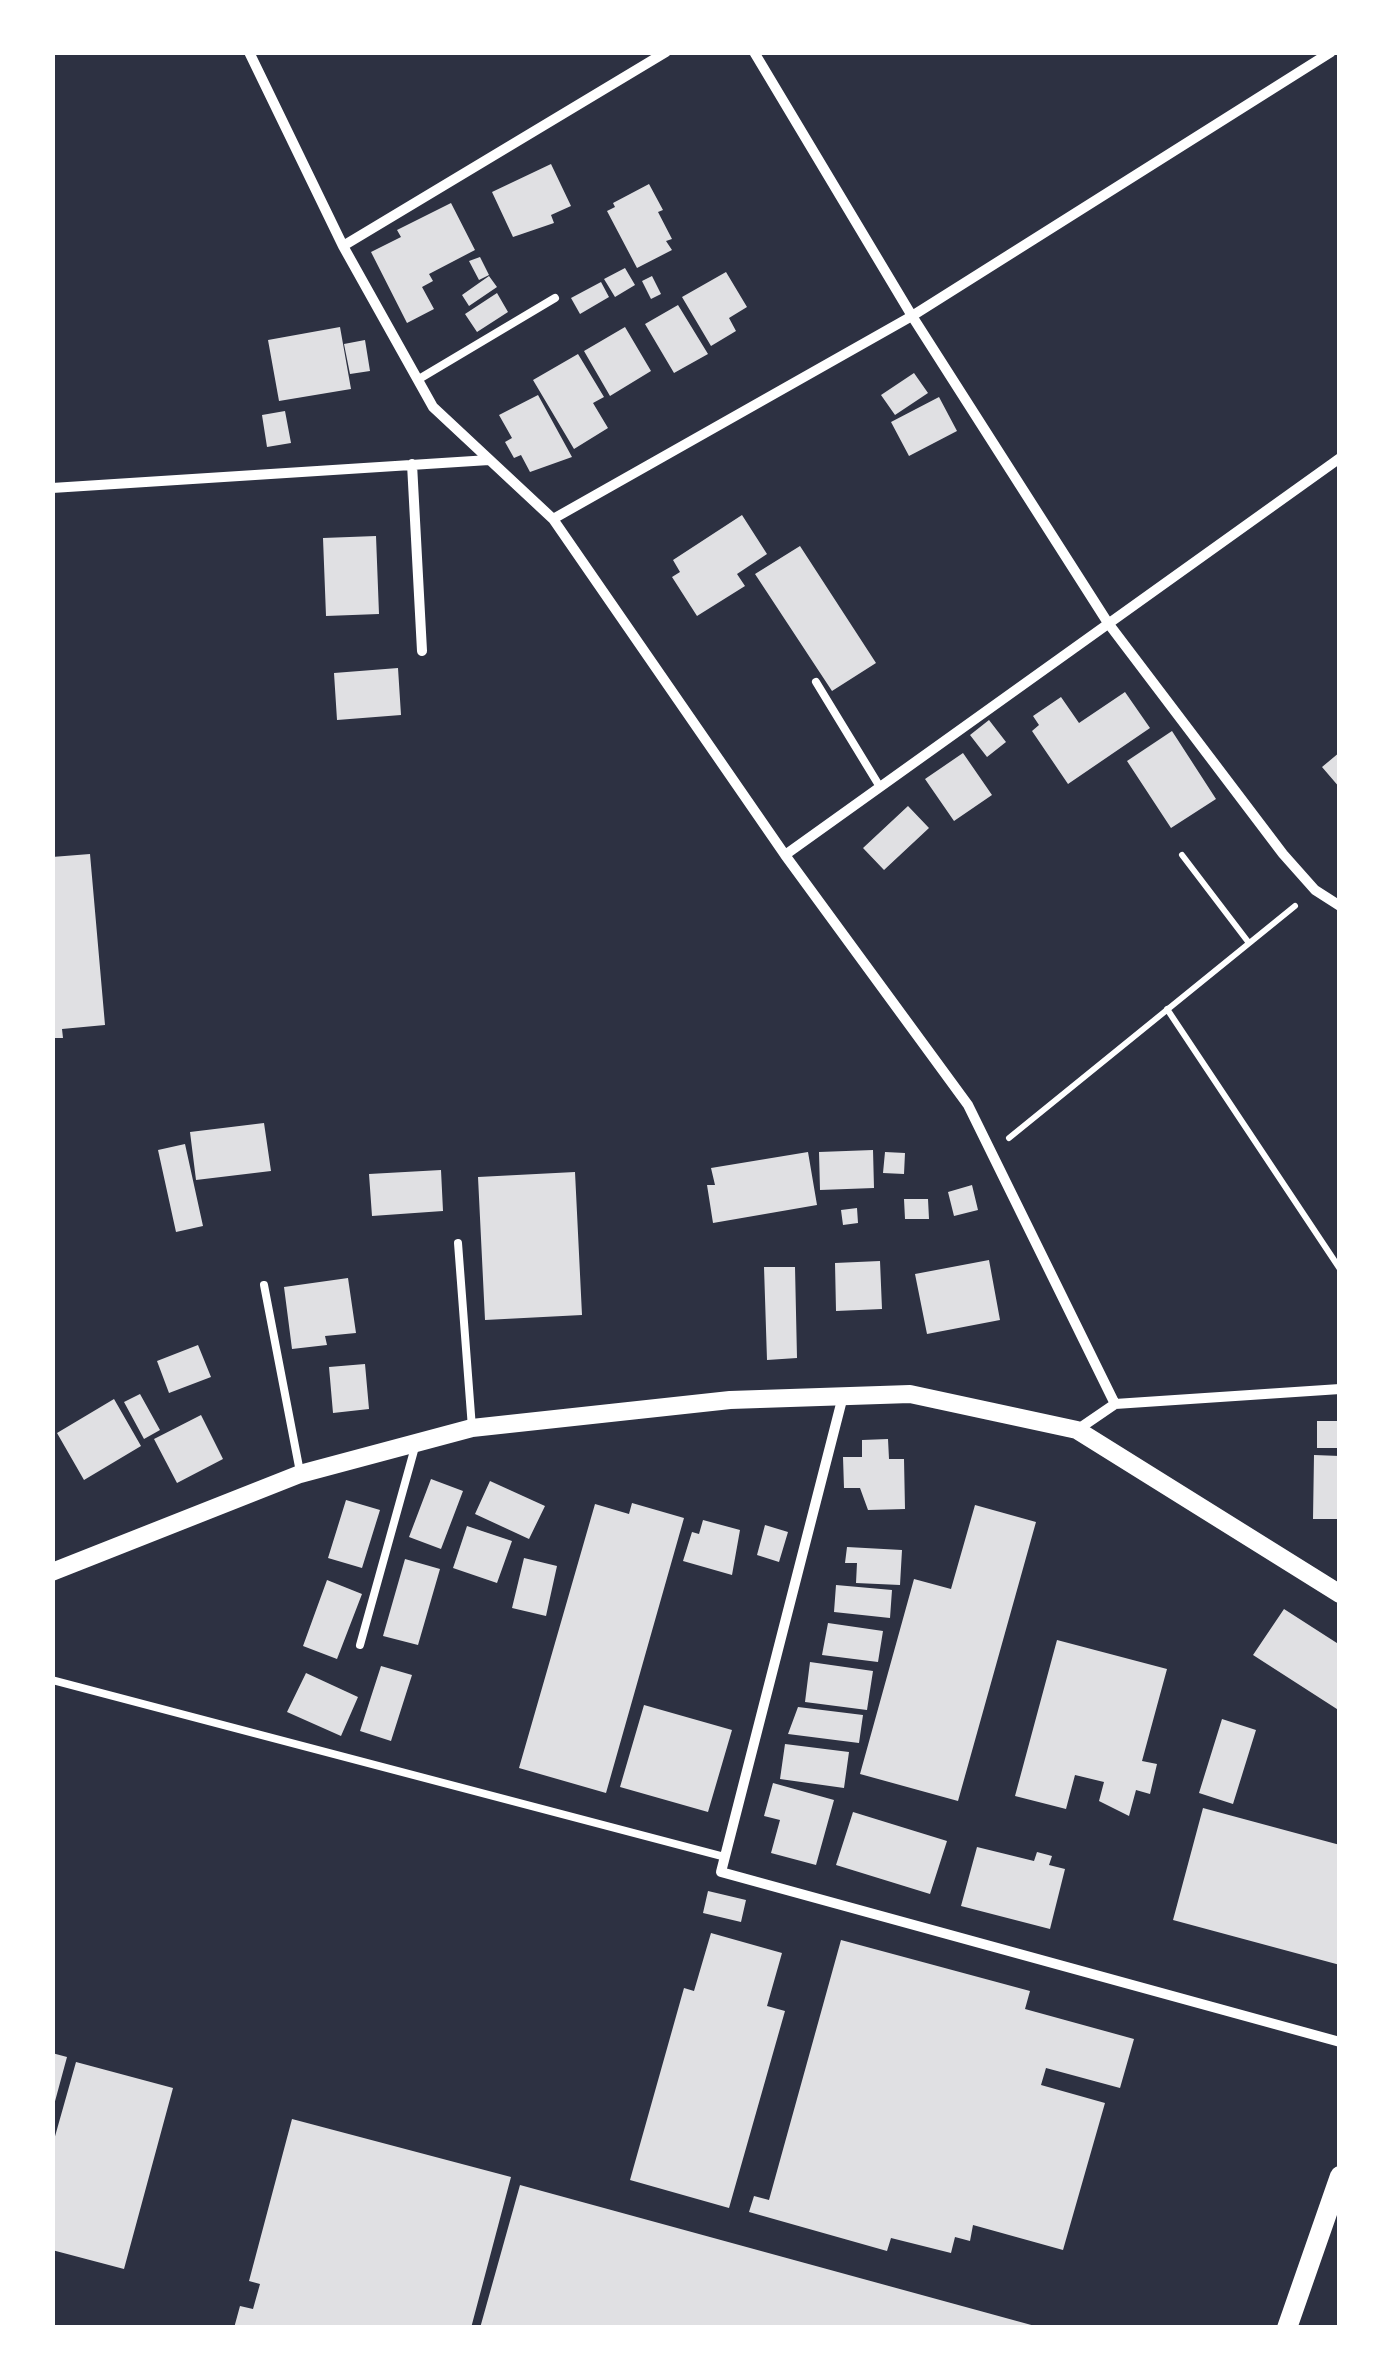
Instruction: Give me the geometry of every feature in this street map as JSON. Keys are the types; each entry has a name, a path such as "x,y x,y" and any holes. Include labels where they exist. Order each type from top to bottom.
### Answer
{"main road":[{"path":"1287,2328 1340,2176"}],"street":[{"path":"249,52 343,246 433,406 553,520 785,855 968,1105 1115,1404"},
{"path":"343,246 666,52"},
{"path":"754,52 912,316 1108,623 1282,854 1315,890 1340,906"},
{"path":"553,520 912,316 1331,52"},
{"path":"785,855 1340,458"},
{"path":"52,488 489,460"},
{"path":"412,464 422,651"},
{"path":"1077,1430 1115,1404 1340,1390"},
{"path":"52,1572 300,1474 472,1428 730,1400 910,1394 1077,1430 1340,1594"},
{"path":"842,1396 721,1872 1340,2042"}],"lane":[{"path":"419,379 555,298"},
{"path":"816,682 880,787"},
{"path":"458,1243 472,1428"},
{"path":"264,1284 300,1474"},
{"path":"360,1645 416,1442"},
{"path":"52,1680 725,1857"}],"path":[{"path":"1182,855 1249,943"},
{"path":"993,1151 1315,890"},
{"path":"1168,1009 1340,1269"}],"building":[{"path":"551,164 571,206 551,215 554,223 513,237 492,192"},
{"path":"649,184 663,210 658,212 672,239 666,241 672,250 637,268 607,211 615,207 613,203"},
{"path":"451,203 475,250 429,274 433,281 422,287 434,309 407,323 371,252 401,237 397,230"},
{"path":"480,257 489,275 479,280 469,261"},
{"path":"625,268 635,285 615,297 604,279"},
{"path":"726,272 747,307 729,318 736,331 711,346 682,297"},
{"path":"489,276 497,287 469,306 462,295"},
{"path":"652,276 661,294 651,299 642,281"},
{"path":"601,282 609,297 580,314 571,298"},
{"path":"497,293 508,312 477,332 465,314"},
{"path":"678,305 708,354 674,373 645,324"},
{"path":"340,327 351,389 279,401 268,340"},
{"path":"625,327 651,371 610,396 584,351"},
{"path":"365,340 370,371 350,374 344,344"},
{"path":"578,354 604,397 593,403 608,428 574,449 533,380"},
{"path":"914,373 928,393 895,415 881,395"},
{"path":"538,395 572,457 530,472 521,455 514,458 505,442 512,438 499,415"},
{"path":"939,397 957,431 909,456 891,422"},
{"path":"285,411 291,443 267,447 262,415"},
{"path":"742,515 767,554 737,574 745,586 697,616 672,577 680,572 673,560"},
{"path":"376,536 379,614 326,616 323,538"},
{"path":"800,546 876,663 832,691 755,574"},
{"path":"398,668 401,715 337,720 334,673"},
{"path":"1125,692 1150,728 1068,784 1032,731 1039,725 1033,716 1061,697 1079,723"},
{"path":"989,720 1006,742 987,757 970,735"},
{"path":"1172,731 1216,799 1171,828 1127,761"},
{"path":"1340,752 1340,788 1322,767"},
{"path":"963,753 992,795 954,821 925,779"},
{"path":"908,806 929,828 884,870 863,848"},
{"path":"90,854 105,1025 62,1029 63,1038 52,1038 52,857"},
{"path":"264,1123 271,1171 196,1180 190,1132"},
{"path":"185,1144 203,1226 176,1232 158,1150"},
{"path":"873,1150 874,1188 820,1190 819,1152"},
{"path":"808,1152 817,1205 713,1223 707,1185 715,1185 711,1168"},
{"path":"885,1152 905,1153 904,1174 883,1173"},
{"path":"441,1170 443,1211 372,1216 369,1174"},
{"path":"575,1172 582,1315 485,1320 478,1177"},
{"path":"972,1185 978,1210 954,1216 948,1192"},
{"path":"904,1199 928,1199 929,1219 905,1219"},
{"path":"857,1208 858,1223 843,1225 841,1210"},
{"path":"989,1260 1000,1320 927,1334 915,1274"},
{"path":"880,1261 882,1309 836,1311 835,1263"},
{"path":"764,1267 795,1267 797,1358 767,1360"},
{"path":"348,1278 356,1333 325,1336 327,1345 292,1349 284,1287"},
{"path":"198,1345 211,1377 169,1393 157,1361"},
{"path":"365,1364 369,1409 333,1413 329,1367"},
{"path":"140,1394 160,1430 144,1439 124,1402"},
{"path":"114,1399 141,1446 84,1480 57,1433"},
{"path":"201,1415 223,1459 177,1483 154,1439"},
{"path":"1317,1421 1340,1421 1340,1448 1317,1448"},
{"path":"888,1439 889,1459 904,1459 905,1509 868,1510 860,1488 844,1488 843,1457 862,1457 862,1440"},
{"path":"1314,1455 1340,1456 1340,1519 1313,1519"},
{"path":"431,1479 463,1491 441,1549 409,1537"},
{"path":"490,1481 545,1506 529,1539 475,1514"},
{"path":"346,1500 380,1510 362,1568 328,1558"},
{"path":"632,1503 684,1518 606,1793 519,1768 595,1504 629,1514"},
{"path":"975,1505 1036,1522 958,1801 860,1774 914,1579 951,1589"},
{"path":"703,1520 740,1530 732,1575 683,1561 692,1532 699,1534"},
{"path":"765,1525 788,1532 779,1562 757,1555"},
{"path":"467,1526 512,1541 497,1583 453,1568"},
{"path":"847,1547 902,1550 900,1585 856,1583 857,1563 845,1563"},
{"path":"524,1558 557,1566 546,1616 512,1608"},
{"path":"405,1559 440,1569 418,1645 383,1636"},
{"path":"327,1580 362,1594 337,1659 303,1646"},
{"path":"836,1585 892,1590 890,1618 834,1612"},
{"path":"1284,1609 1340,1645 1340,1711 1253,1655"},
{"path":"828,1623 883,1631 878,1662 822,1655"},
{"path":"1057,1640 1167,1669 1142,1761 1157,1764 1150,1794 1136,1790 1129,1816 1099,1801 1104,1782 1075,1775 1066,1809 1015,1796"},
{"path":"810,1662 873,1671 867,1710 805,1702"},
{"path":"381,1666 412,1675 391,1741 360,1731"},
{"path":"306,1673 358,1697 341,1736 287,1712"},
{"path":"644,1705 732,1730 708,1812 620,1787"},
{"path":"798,1707 863,1715 859,1743 788,1734"},
{"path":"1222,1719 1256,1730 1233,1804 1199,1793"},
{"path":"785,1744 849,1752 844,1788 780,1779"},
{"path":"773,1783 834,1800 816,1865 771,1853 780,1820 764,1816"},
{"path":"1203,1808 1340,1845 1340,1965 1173,1920"},
{"path":"853,1812 947,1841 930,1894 836,1865"},
{"path":"977,1847 1034,1861 1037,1852 1052,1856 1049,1865 1065,1869 1050,1929 961,1906"},
{"path":"708,1891 746,1900 741,1922 703,1913"},
{"path":"711,1933 782,1953 767,2006 785,2011 729,2208 630,2180 684,1988 694,1991"},
{"path":"841,1940 1030,1991 1025,2009 1134,2039 1120,2088 1046,2068 1041,2085 1105,2103 1063,2250 973,2225 970,2241 955,2237 951,2253 891,2238 887,2251 749,2212 754,2196 769,2200"},
{"path":"52,2053 67,2057 54,2105 52,2105"},
{"path":"76,2062 173,2088 124,2269 52,2250 52,2147"},
{"path":"292,2119 511,2177 471,2328 234,2328 240,2306 253,2309 260,2284 249,2281"},
{"path":"520,2185 1035,2326 1035,2328 480,2328"}]}
